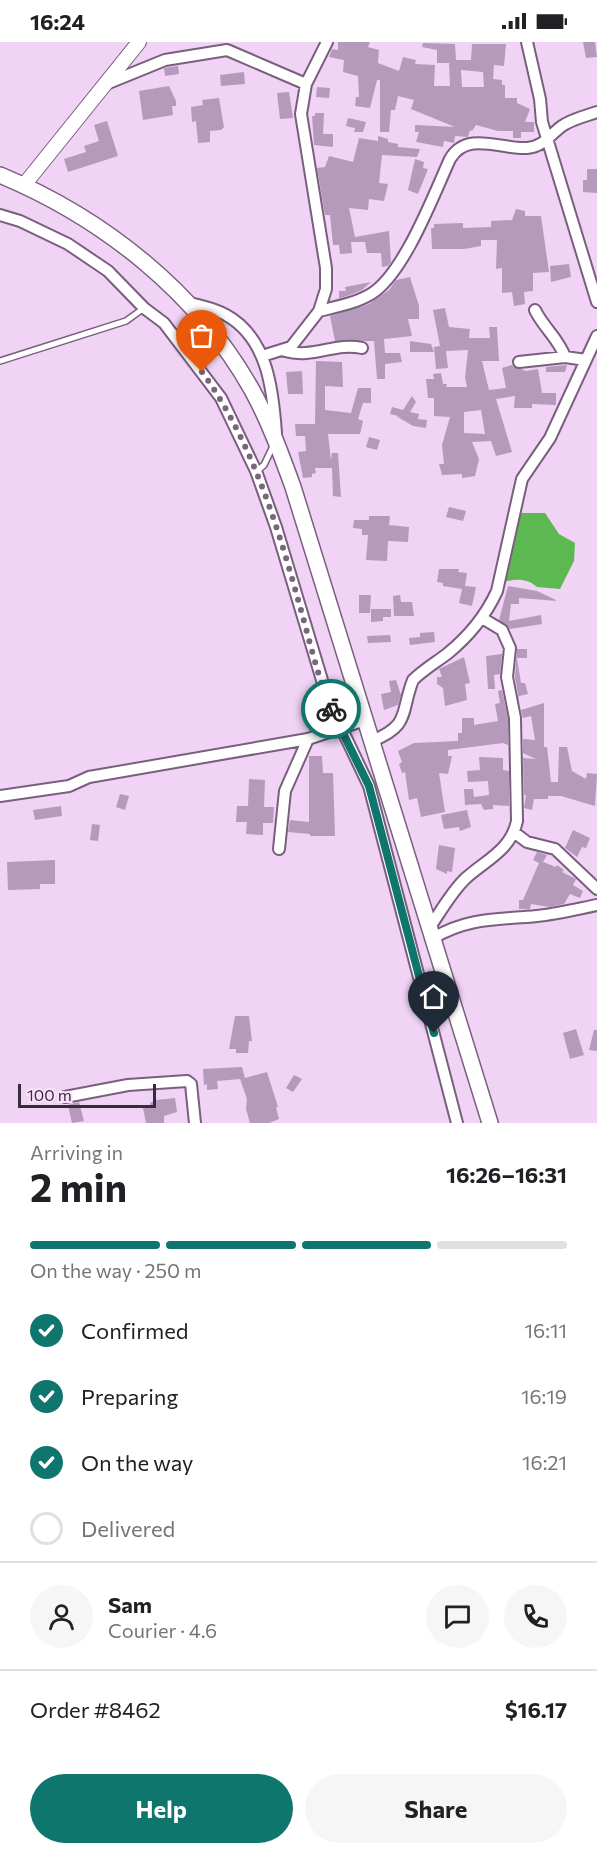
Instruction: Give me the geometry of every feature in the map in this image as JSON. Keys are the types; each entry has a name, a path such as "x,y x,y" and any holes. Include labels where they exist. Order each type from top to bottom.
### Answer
{"main road":[{"path":"0,175 24,185 110,235 139,256 186,302 233,360 251,388 276,440 293,487 490,1123"}],"street":[{"path":"24,185 139,42"},
{"path":"262,356 285,351 291,347 319,311 326,289 326,268 301,114 306,84 327,42"},
{"path":"527,42 547,140 568,200 597,302"},
{"path":"101,87 165,60 226,50 306,84"},
{"path":"319,311 365,297 380,287 413,239 450,159 459,148 492,142 531,148 547,140 563,125 597,112"},
{"path":"0,215 20,221 68,244 108,271 144,308 171,331 221,398 256,471 276,526 328,700 340,730 369,786 457,1123"},
{"path":"186,302 229,316 243,330 262,356 272,382 276,440"},
{"path":"535,309 549,333 561,346 565,357"},
{"path":"372,741 396,728 406,708 412,680 448,653 482,618 497,591 522,479 550,438 591,357 597,336"},
{"path":"285,351 302,356 345,347 362,348"},
{"path":"519,362 565,357 591,357"},
{"path":"431,932 466,878 493,858 515,833 518,809 515,718 507,677 510,648 502,630 482,618"},
{"path":"0,796 69,786 89,777 308,739 365,720"},
{"path":"279,849 285,790 308,739"},
{"path":"515,833 527,842 555,849 597,889"},
{"path":"431,932 472,921 539,916 597,905"},
{"path":"64,1097 128,1085 187,1081 191,1084 195,1123"}],"lane":[{"path":"0,361 126,321 144,308"},
{"path":"256,471 264,465 276,440"}],"green space":[{"path":"517,513 545,513 559,534 575,543 574,561 560,589 537,587 520,580 500,583"}],"building":[{"path":"338,42 370,42 368,47 379,50 378,63 399,71 403,57 416,60 415,64 435,65 434,86 450,86 449,63 437,63 437,50 422,47 423,43 455,44 456,60 471,60 472,44 506,44 504,66 494,65 493,79 502,80 502,85 505,85 505,98 517,98 517,103 530,109 525,122 534,122 534,132 521,132 521,138 513,138 513,131 498,131 476,125 472,131 470,130 468,137 455,136 454,143 444,141 443,147 416,142 419,132 415,132 415,125 455,127 411,109 414,100 398,96 395,110 391,110 389,132 380,132 380,80 377,80 370,108 355,106 356,97 359,97 358,76 343,72 344,60 329,57 332,49 338,50","holes":["461,70 483,72 484,87 462,87"]},
{"path":"583,42 595,42 597,57 586,58"},
{"path":"178,66 179,74 165,76 164,68"},
{"path":"244,72 245,84 221,86 220,75"},
{"path":"169,86 176,101 176,106 172,106 173,115 143,120 139,91"},
{"path":"317,87 330,88 329,98 316,97"},
{"path":"289,92 293,118 280,119 277,93"},
{"path":"219,98 224,127 221,130 210,131 210,142 198,143 196,121 192,122 191,107 203,105 202,100"},
{"path":"315,113 324,113 323,134 333,134 333,147 314,145 312,116 315,116"},
{"path":"348,118 366,122 363,132 354,132 355,128 346,126"},
{"path":"107,121 118,156 68,172 64,159 86,152 84,146 99,141 94,125"},
{"path":"378,136 388,139 388,142 398,144 398,147 420,149 417,157 382,155 379,183 388,184 384,201 369,199 368,210 349,208 355,237 389,231 391,262 388,266 382,267 381,253 367,253 365,242 351,242 352,253 340,254 339,245 333,245 330,215 325,215 317,168 325,167 329,156 353,162 359,138 378,141"},
{"path":"415,159 424,162 423,168 428,169 418,194 408,190"},
{"path":"587,169 597,169 597,193 583,192 583,180 587,180"},
{"path":"516,209 525,211 525,216 541,216 549,272 533,273 533,291 524,292 525,304 514,306 512,292 502,293 502,268 496,269 497,240 481,240 481,246 464,249 432,249 431,228 434,228 434,224 463,223 463,228 491,227 491,221 512,220"},
{"path":"569,264 571,277 551,282 550,266"},
{"path":"410,277 419,306 419,319 408,319 412,336 384,339 385,353 400,353 402,362 385,364 385,379 377,379 374,341 335,341 330,316 369,304 389,290 396,280"},
{"path":"371,282 362,290 350,295 330,301 339,298 339,291 346,291 345,287"},
{"path":"445,308 449,327 470,329 469,338 490,338 489,327 497,327 499,361 482,361 489,390 506,388 502,368 512,365 526,371 538,369 542,393 556,393 556,405 532,404 532,408 514,408 515,396 496,399 512,452 496,456 491,441 472,442 479,459 475,476 462,478 462,474 442,475 439,464 444,464 442,445 450,417 434,416 434,398 428,398 426,379 434,379 433,374 441,373 443,384 447,384 446,387 467,387 465,378 468,350 446,351 448,368 436,369 434,347 440,346 433,310","holes":["481,410 485,434 464,433 464,412"]},
{"path":"410,341 431,344 434,352 410,352"},
{"path":"316,361 342,362 343,387 325,386 325,410 351,413 358,388 371,388 371,403 363,403 358,419 363,421 360,434 328,434 331,460 332,453 338,453 341,497 333,496 332,468 315,468 316,473 312,474 312,477 303,478 298,452 306,451 305,436 296,436 295,424 315,424"},
{"path":"567,365 565,372 546,372 546,367"},
{"path":"302,371 303,394 288,394 286,372"},
{"path":"412,396 416,402 410,412 419,414 418,419 427,420 426,428 413,426 396,416 402,417 390,414 392,407 403,410"},
{"path":"369,437 380,440 377,450 366,447"},
{"path":"449,507 466,511 463,521 446,517"},
{"path":"369,516 390,516 389,525 409,527 408,542 388,541 387,561 366,560 368,535 362,535 362,529 353,528 354,520 369,520"},
{"path":"439,569 459,569 458,572 467,573 465,586 476,587 472,606 459,603 462,589 443,586 443,583 437,582"},
{"path":"508,586 537,591 558,601 519,598 519,604 511,604 509,621 541,615 542,624 510,629 499,620"},
{"path":"359,595 371,595 370,613 359,613"},
{"path":"400,595 401,602 412,602 414,616 394,616 393,596"},
{"path":"371,609 391,609 391,617 383,617 383,621 371,622"},
{"path":"434,632 435,642 410,645 409,638 420,637 420,633"},
{"path":"390,635 391,642 368,643 367,636"},
{"path":"517,649 527,649 527,658 517,658 521,683 525,683 528,694 519,696 519,700 515,677"},
{"path":"502,654 500,674 494,675 495,689 488,689 486,656"},
{"path":"464,657 470,683 465,684 467,700 445,706 443,688 437,684 437,677 442,677 439,669"},
{"path":"396,680 401,695 398,705 384,710 381,694 391,692 389,681"},
{"path":"502,690 508,719 508,745 503,743 448,750 448,756 452,756 448,774 439,773 445,812 421,817 417,798 409,800 405,772 402,773 399,764 402,762 398,751 414,743 458,741 458,733 462,733 462,718 474,718 474,725 498,721 495,704 500,703 498,691"},
{"path":"544,703 544,747 547,747 551,782 558,782 559,747 567,747 572,771 586,779 587,773 597,774 595,806 561,796 548,796 548,799 534,799 532,810 524,808 526,795 524,795 523,758 536,759 523,753 523,739 535,740 531,716 523,718 521,710"},
{"path":"309,756 322,756 323,773 333,773 335,836 310,836 310,834 288,832 290,820 309,822"},
{"path":"479,757 503,758 503,770 509,771 509,806 493,805 493,809 484,810 481,804 465,805 464,789 473,789 474,797 489,795 488,781 468,782 467,771 480,770"},
{"path":"249,779 265,780 264,807 274,807 273,823 263,823 263,835 246,834 247,822 236,822 237,806 248,806"},
{"path":"120,794 129,796 125,810 116,807"},
{"path":"61,806 62,816 35,820 33,810"},
{"path":"467,810 471,827 460,831 459,827 444,829 441,815"},
{"path":"92,824 100,825 98,841 90,840"},
{"path":"573,830 590,838 586,848 582,847 577,857 565,848"},
{"path":"439,845 455,848 452,872 447,871 447,874 436,869"},
{"path":"537,852 547,855 543,862 556,867 557,865 564,870 562,872 576,879 573,885 583,891 580,898 570,894 564,904 549,907 531,904 530,909 519,909 519,900 523,900 539,863 533,860"},
{"path":"55,860 55,884 40,884 40,889 8,890 7,862"},
{"path":"235,1016 249,1016 252,1041 249,1041 248,1053 236,1053 236,1049 229,1049"},
{"path":"576,1029 584,1055 570,1059 563,1033"},
{"path":"594,1030 597,1030 597,1051 589,1050"},
{"path":"242,1067 245,1078 267,1072 278,1107 276,1107 279,1119 269,1123 250,1123 246,1109 247,1099 240,1079 217,1081 218,1089 207,1090 207,1084 204,1085 203,1069"},
{"path":"294,1075 302,1079 293,1092 286,1088"},
{"path":"175,1098 177,1112 164,1116 164,1123 146,1123 143,1108 151,1107 150,1103 156,1100"},
{"path":"79,1102 84,1121 72,1123 68,1105"}],"way so far":[{"path":"202,372 221,398 256,471 276,526 331,709"}],"route":[{"path":"331,709 369,786 434,1033"}]}
